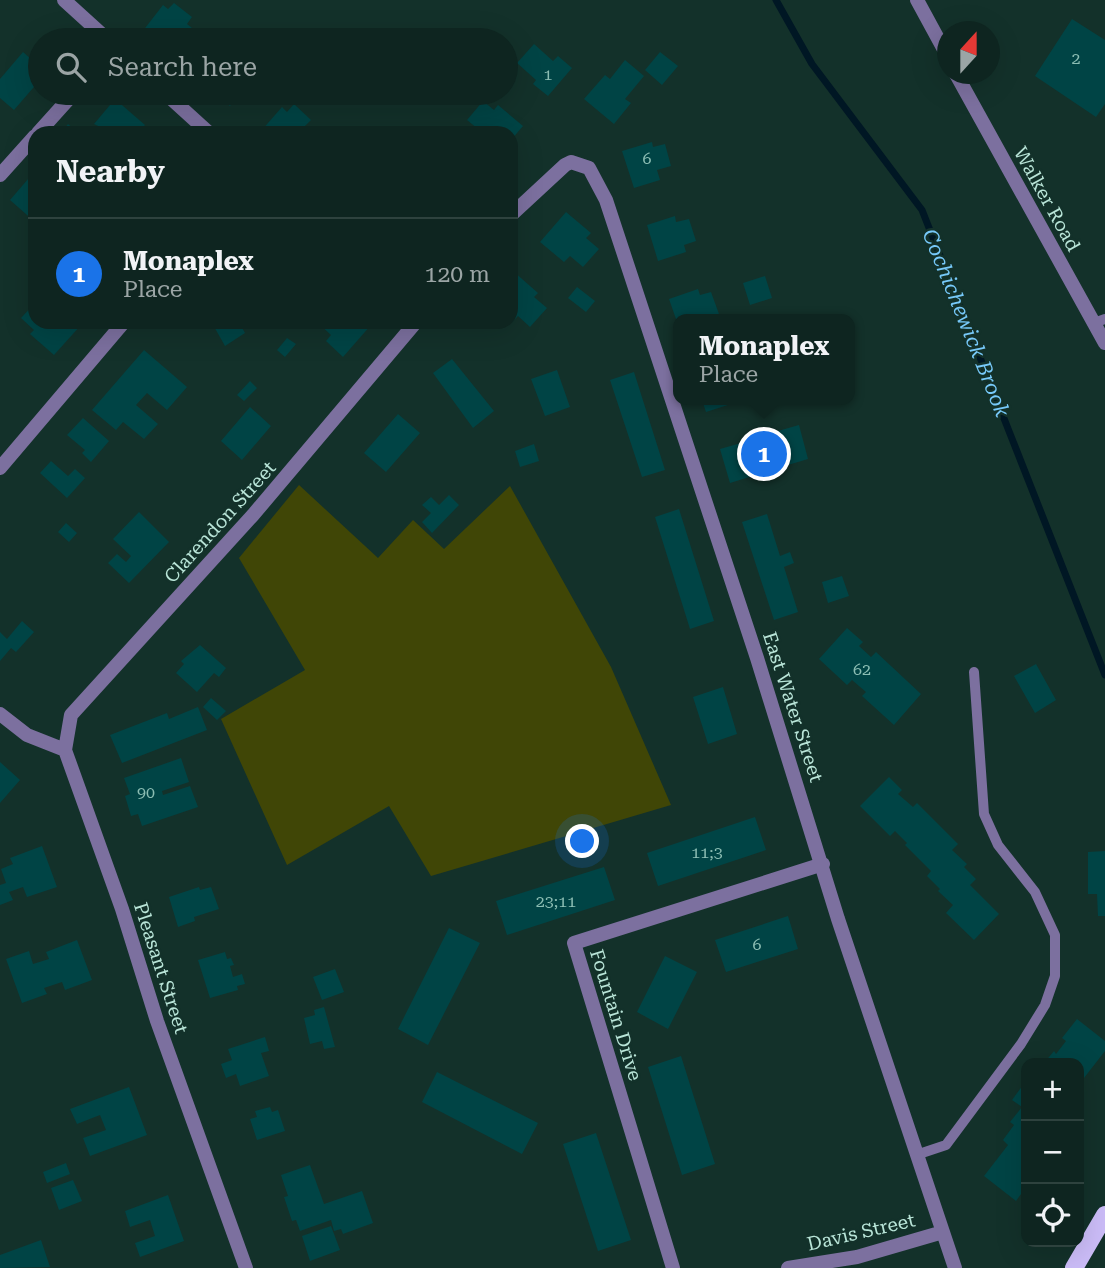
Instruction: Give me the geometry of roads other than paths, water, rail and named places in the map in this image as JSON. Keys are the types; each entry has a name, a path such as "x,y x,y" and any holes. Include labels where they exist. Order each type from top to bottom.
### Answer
{"main road":[{"path":"1074,1268 1105,1215"}],"street":[{"path":"64,0 95,28"},
{"path":"917,0 937,38"},
{"name":"Walker Road","path":"962,84 1100,321 1105,343"},
{"path":"44,126 63,105"},
{"path":"179,105 201,126"},
{"path":"0,175 28,144"},
{"name":"East Water Street","path":"518,208 565,164 571,162 589,168 606,200 673,402"},
{"path":"0,468 118,329"},
{"name":"Clarendon Street","path":"65,750 71,715 253,515 410,329"},
{"name":"East Water Street","path":"674,405 823,864 838,919 955,1268"},
{"path":"0,714 27,735 65,750"},
{"name":"Pleasant Street","path":"65,750 157,1021 246,1268"},
{"name":"Fountain Drive","path":"673,1268 574,943 823,864"},
{"name":"Davis Street","path":"788,1268 857,1256 943,1232"}],"lane":[{"path":"916,1155 946,1145 1021,1044 1045,1005 1055,976 1055,935 1035,892 998,845 984,814 974,672"}],"waterway":[{"name":"Cochichewick Brook","path":"776,0 812,64 922,210 1105,675"}],"place":[{"name":"Monaplex","path":"764,454"}]}
